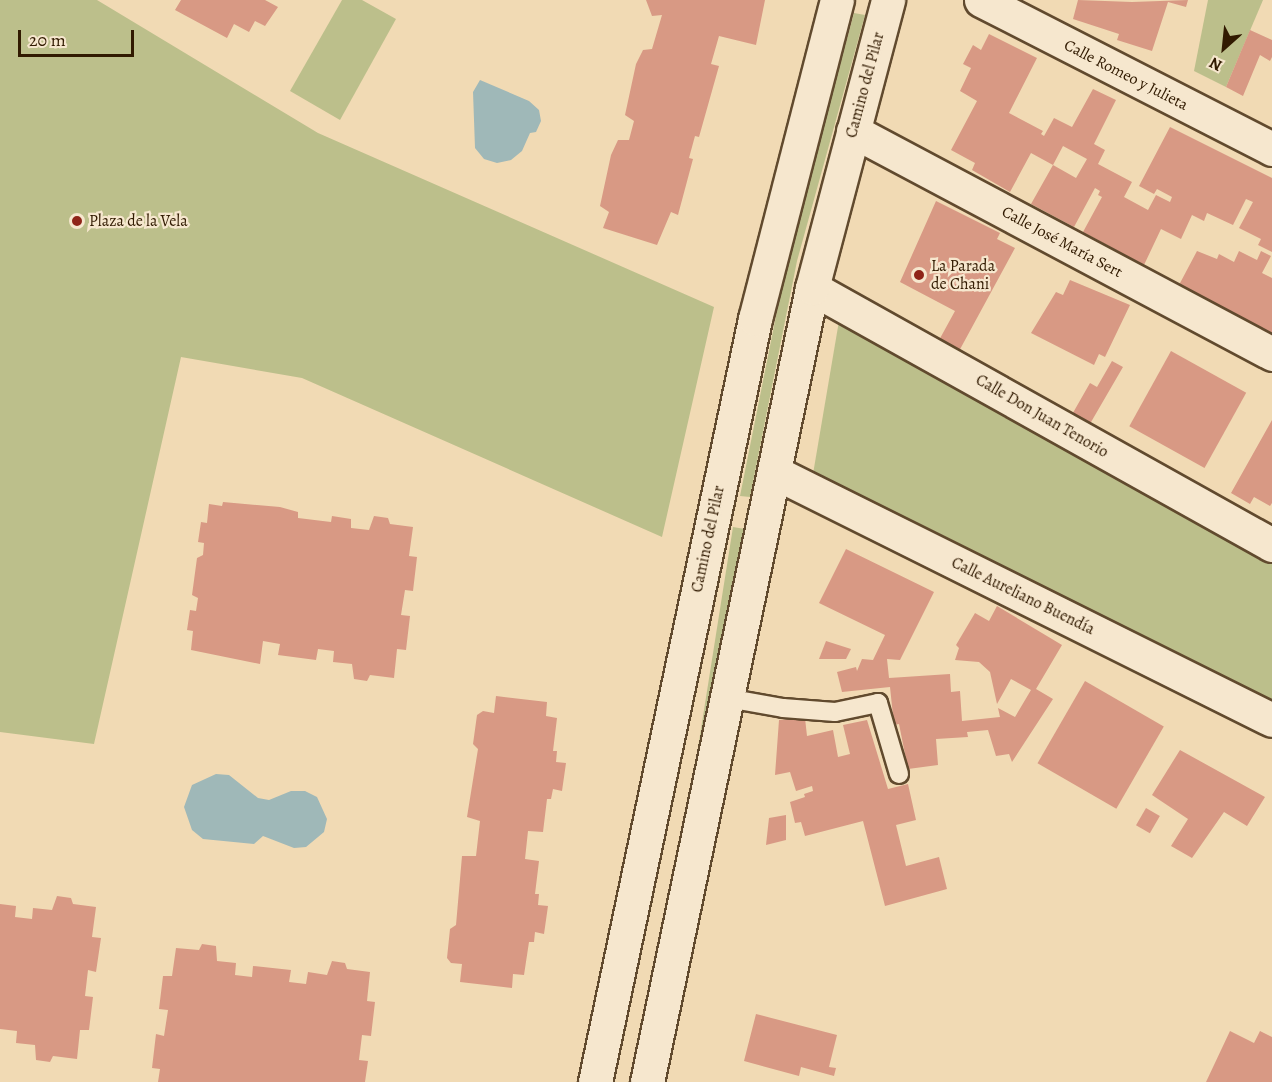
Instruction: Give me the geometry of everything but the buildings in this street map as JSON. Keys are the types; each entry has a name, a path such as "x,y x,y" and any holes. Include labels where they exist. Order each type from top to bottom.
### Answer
{"main road":[{"name":"Camino del Pilar","path":"595,1082 754,319 837,0"},
{"name":"Camino del Pilar","path":"647,1082 812,288 888,0"},
{"name":"Calle Romeo y Julieta","path":"981,0 1272,149"},
{"name":"Calle José María Sert","path":"853,131 1272,354"},
{"name":"Calle Don Juan Tenorio","path":"812,288 1272,545"},
{"name":"Calle Aureliano Buendía","path":"774,472 1272,720"}],"lane":[{"path":"727,698 783,708 835,712 878,703 899,774"}],"green space":[{"path":"0,0 97,0 318,133 714,307 662,537 302,378 181,357 94,744 0,732"},
{"path":"342,0 362,0 396,19 340,120 290,91"},
{"path":"1208,0 1263,0 1226,87 1194,71"},
{"path":"854,13 865,15 797,261 750,497 740,496 787,261"},
{"path":"840,315 1272,556 1272,706 813,474"},
{"path":"733,527 745,529 657,1082 645,1082"}],"water":[{"path":"480,80 529,101 539,110 541,121 536,132 530,133 522,151 511,160 497,163 484,159 475,148 473,92"},
{"path":"216,774 229,775 258,798 269,800 291,791 305,791 317,797 327,819 324,832 306,847 294,848 263,836 254,844 203,839 192,830 184,807 192,785"}],"place":[{"name":"Plaza de la Vela","path":"77,221"},
{"name":"La Parada de Chani","path":"919,275"}]}
